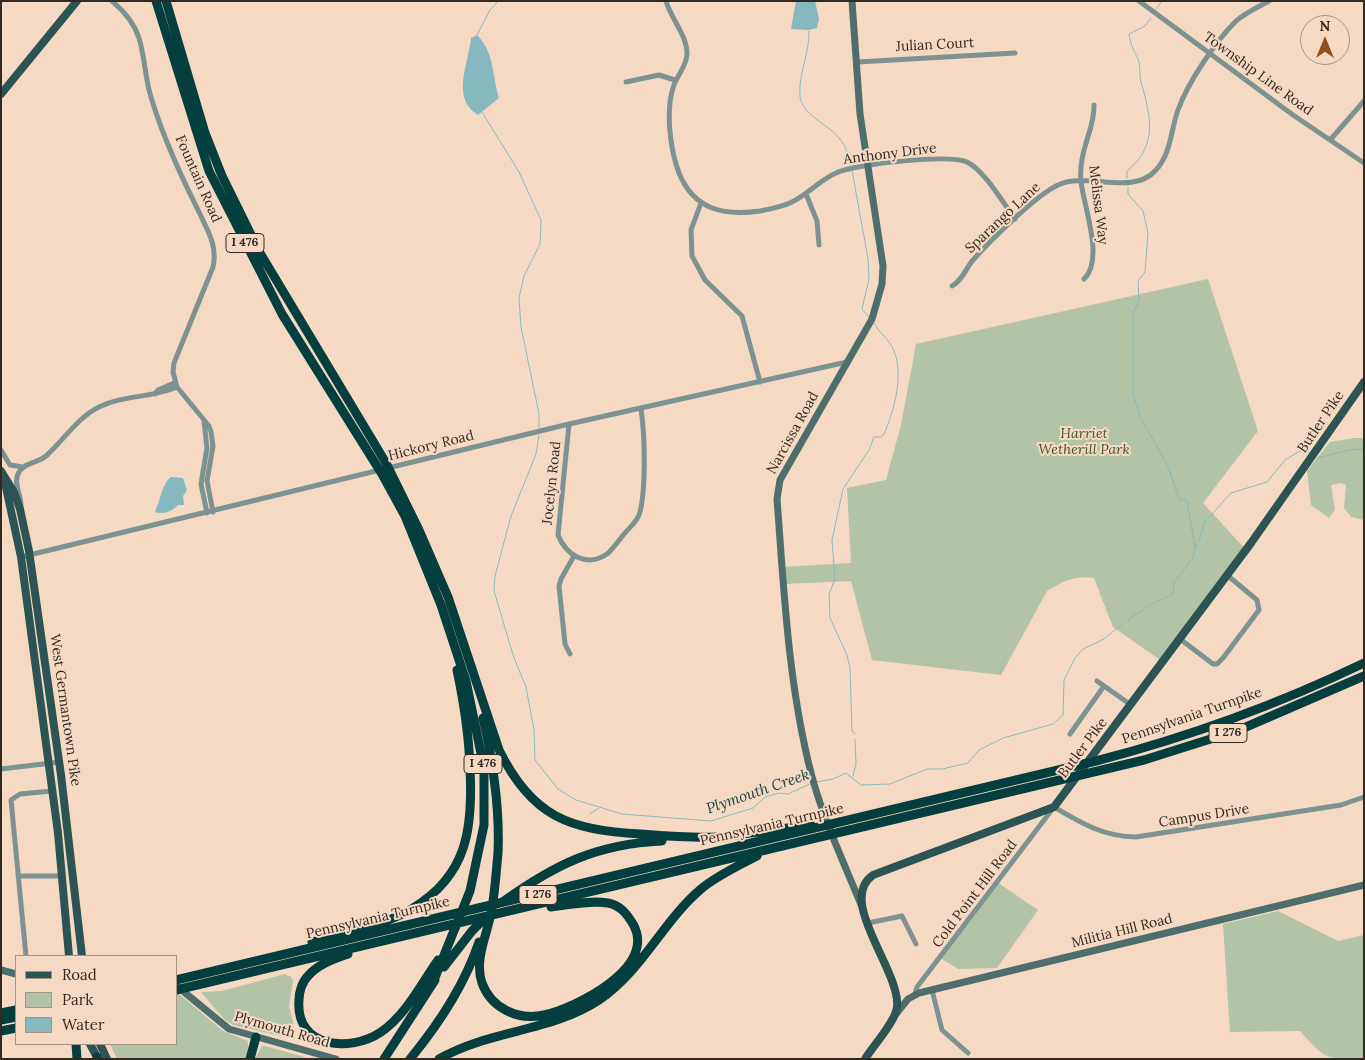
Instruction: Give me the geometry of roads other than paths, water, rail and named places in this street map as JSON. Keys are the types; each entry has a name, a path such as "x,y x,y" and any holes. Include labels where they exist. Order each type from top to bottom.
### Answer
{"highway":[{"name":"I 476","path":"156,1 209,171 282,314 381,464"},
{"name":"I 476","path":"166,1 205,133 226,184 282,293 381,464 437,568 474,678 490,750 499,826 492,912 478,954"},
{"name":"I 476","path":"386,473 441,605 466,682 484,768 484,824 470,892 451,942 432,984 386,1057"},
{"path":"251,962 280,951 374,924 412,909 433,894 459,861 470,832 472,812 469,746 460,680 441,605"},
{"name":"Pennsylvania Turnpike","path":"180,991 377,942 772,849 829,827 873,815 1096,762 1165,743 1311,689 1364,663"},
{"name":"Pennsylvania Turnpike","path":"178,980 829,827 1074,777 1144,760 1239,730 1364,676"},
{"path":"474,678 499,750 511,773 530,796 550,812 572,824 595,830 717,837"},
{"path":"432,984 462,942 498,905 540,875 568,861 614,845 829,827"},
{"path":"439,1059 472,1043 569,1016 599,1000 625,977 700,889 720,875 772,849"},
{"path":"478,954 480,977 488,995 498,1006 506,1011 529,1016 561,1011 594,996 629,964 635,950 636,928 625,913 615,905 592,902 515,910"},
{"path":"377,942 322,965 303,982 299,999 300,1016 306,1028 318,1038 328,1043 346,1044 379,1033 404,1009 451,942"},
{"path":"411,1057 449,1003 478,954"},
{"path":"1,1013 15,1010"},
{"path":"1,1020 15,1017"},
{"path":"1,1031 15,1028"},
{"path":"250,1059 256,1038"},
{"path":"76,1045 77,1059"}],"main road":[{"path":"1,94 77,1"},
{"name":"Butler Pike","path":"1054,807 1227,575 1364,382"},
{"name":"West Germantown Pike","path":"2,472 14,492 21,513 30,556 60,762 82,955"},
{"name":"West Germantown Pike","path":"2,472 11,504 21,557 52,791 70,955"},
{"path":"864,1059 895,1015 898,1002 895,987 863,910 862,890 865,883 873,875 1054,807"},
{"path":"90,1045 97,1058"},
{"path":"100,1045 107,1059"}],"street":[{"name":"Fountain Road","path":"112,1 131,21 139,38 149,89 158,117 188,191 211,236 215,252 213,268 174,363 176,385"},
{"name":"Anthony Drive","path":"666,1 686,48 685,62 676,80 668,111 677,166 687,189 701,203 726,213 742,214 782,206 806,194 837,172 867,166 947,158 965,161 979,170 1015,219"},
{"name":"Narcissa Road","path":"852,1 858,62 860,114 883,276 872,320 780,480 777,493 790,660 814,782 863,910"},
{"name":"Township Line Road","path":"1139,1 1293,115 1364,163"},
{"name":"Sparango Lane","path":"952,286 958,282 974,260 1015,219 1058,185 1081,181 1135,182 1156,171 1164,158 1181,102 1211,54 1236,22 1269,1"},
{"name":"Julian Court","path":"858,62 1015,53"},
{"path":"626,82 658,75 676,80"},
{"path":"1331,139 1364,100"},
{"name":"Melissa Way","path":"1084,279 1090,270 1093,253 1081,181 1082,153 1093,117 1094,105"},
{"path":"806,194 817,220 819,245"},
{"path":"701,203 691,230 692,256 705,280 742,316 760,382"},
{"name":"Hickory Road","path":"21,557 213,512 569,424 848,362"},
{"path":"21,513 22,501 16,476 23,467 45,456 68,431 99,407 115,401 155,394 158,390 176,385 209,426 212,438 207,476 213,512"},
{"path":"570,654 565,644 559,586 574,556 592,559 607,554 637,518 641,506 644,440 641,409"},
{"path":"204,421 206,448 201,484 207,513"},
{"name":"Jocelyn Road","path":"569,424 558,529 563,546 574,556"},
{"path":"1,450 10,465 23,467"},
{"path":"1180,639 1216,664 1223,658 1259,610 1257,600 1227,575"},
{"path":"1098,681 1131,705"},
{"path":"1070,734 1104,686"},
{"path":"1,769 60,762"},
{"path":"26,955 11,800 20,794 52,791"},
{"name":"Campus Drive","path":"1054,807 1091,828 1108,835 1136,838 1341,805 1364,797"},
{"name":"Cold Point Hill Road","path":"915,994 917,987 1054,807"},
{"path":"18,876 62,876"},
{"name":"Militia Hill Road","path":"915,994 1364,885"},
{"path":"868,923 902,916 916,944"},
{"path":"1,970 15,974"},
{"path":"932,990 942,1030 968,1053"},
{"name":"Plymouth Road","path":"180,991 223,1025 256,1038 336,1059"},
{"path":"895,1015 915,994"}],"water":[{"path":"796,1 815,1 819,19 817,28 809,30 791,29"},
{"path":"477,35 483,42 490,57 499,98 478,115 470,108 463,90 463,80 471,38"},
{"path":"171,477 183,478 187,490 183,496 184,505 178,505 165,513 155,512 164,487"}],"waterway":[{"path":"477,35 490,10 498,1"},
{"path":"1156,9 1162,1"},
{"path":"1127,178 1127,171 1144,151 1148,141 1149,130 1149,119 1140,79 1139,62 1131,45 1129,34 1145,26 1151,18"},
{"path":"809,31 800,96 810,114 841,141 847,151 851,166"},
{"path":"482,112 519,172 541,220 540,244 524,276 519,298 521,327 539,414 539,428"},
{"path":"852,170 868,259 869,279 862,309 869,317"},
{"path":"1128,188 1128,194 1143,211 1148,233 1145,272 1138,281 1139,300 1133,313 1133,393 1140,417 1168,466 1179,499 1187,501 1195,547"},
{"path":"855,734 852,731 850,668 847,655 830,618 829,594 835,579 832,540 843,489 869,450 874,437 881,437 884,434 894,404 898,382 897,361 894,351 874,323"},
{"path":"539,435 536,454 511,516 495,576 494,591 514,658 526,687 534,730 535,760 558,789 576,800 622,814 711,821 753,808 765,797 779,793 788,794 812,783"},
{"name":"Plymouth Creek","path":"1317,458 1354,449 1364,450"},
{"name":"Plymouth Creek","path":"1199,541 1205,522 1231,493 1267,482 1285,460 1300,451 1309,453"},
{"name":"Plymouth Creek","path":"1150,605 1173,594 1174,583 1192,559 1197,544"},
{"name":"Plymouth Creek","path":"1128,620 1147,607"},
{"name":"Plymouth Creek","path":"816,782 833,779 846,773 861,785 890,784 927,769 942,769 968,763 979,750 1003,738 1053,724 1063,715 1064,680 1075,658 1083,649 1104,639 1122,624"},
{"path":"853,776 856,764 855,739"},
{"name":"Plymouth Creek","path":"590,814 599,808"}],"park label":[{"name":"Harriet Wetherill Park","path":"1084,442"}]}
